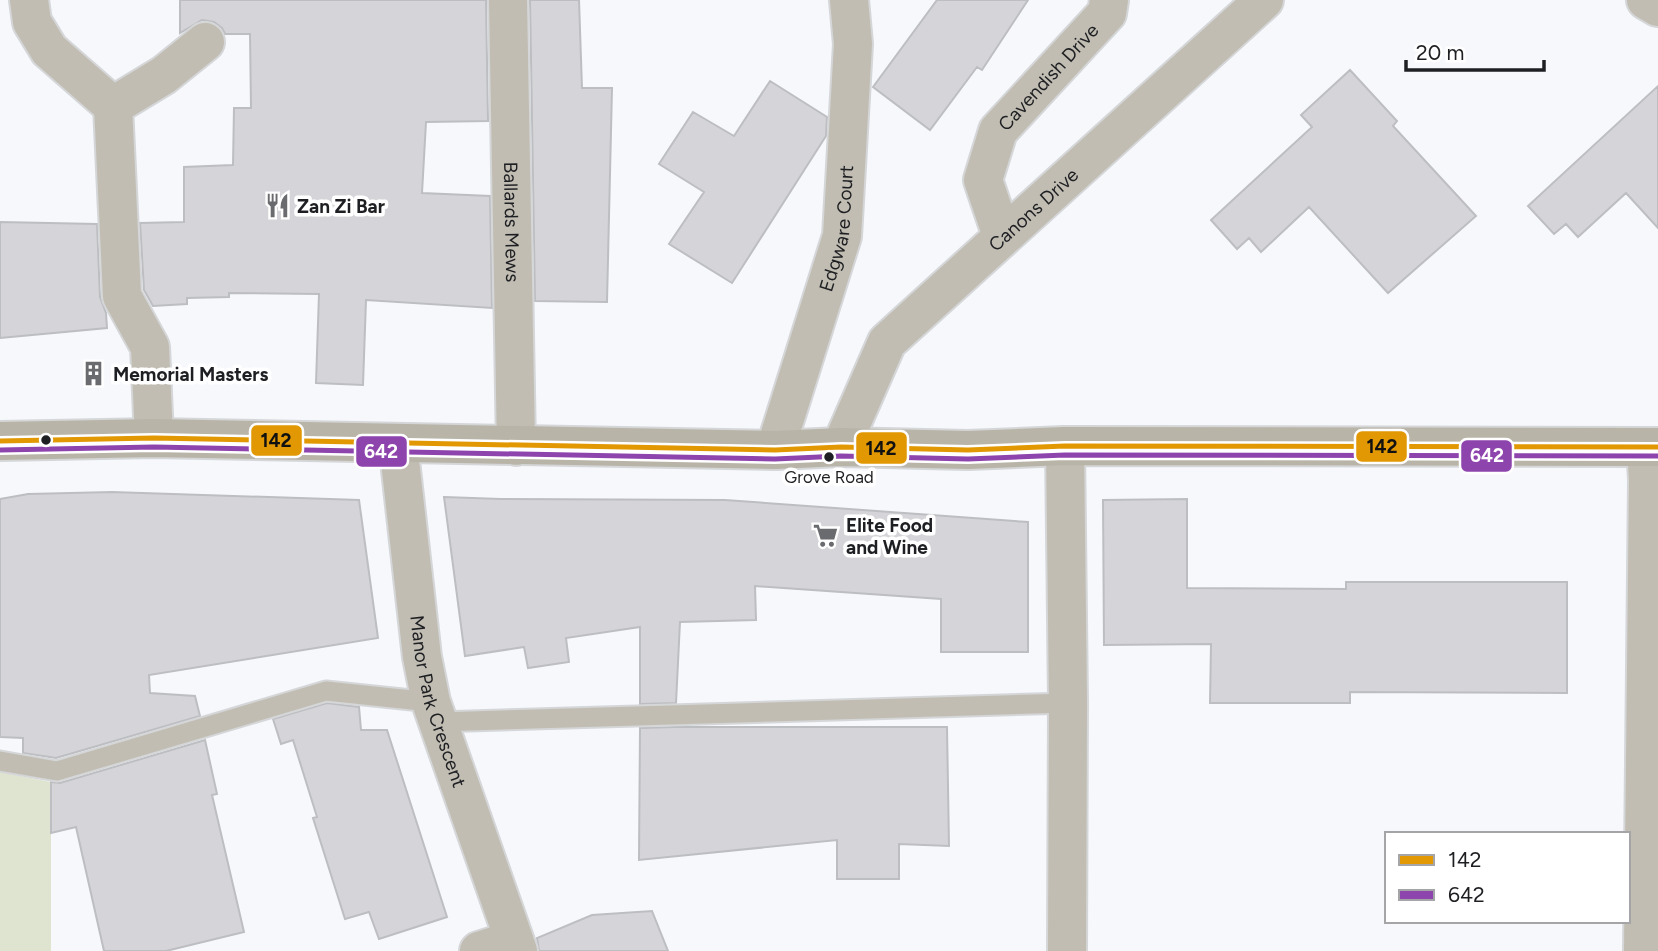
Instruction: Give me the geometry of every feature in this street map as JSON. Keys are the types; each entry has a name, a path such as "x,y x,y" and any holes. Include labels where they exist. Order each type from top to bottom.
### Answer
{"main road":[{"path":"0,440 154,438 775,450 841,447 968,450 1065,446 1652,447"}],"street":[{"path":"29,0 32,22 49,50 113,106 122,296 150,347 154,438"},
{"name":"Ballards Mews","path":"508,0 516,446"},
{"name":"Edgware Court","path":"775,450 842,236 853,44 849,0"},
{"name":"Cavendish Drive","path":"1002,236 983,180 998,131 1107,13 1109,0"},
{"name":"Canons Drive","path":"841,447 887,342 1265,0"},
{"path":"1646,0 1658,8"},
{"path":"113,106 164,75 205,42"},
{"name":"Manor Park Crescent","path":"398,443 422,657 434,712 504,947"},
{"path":"1065,446 1067,951"},
{"path":"1643,951 1648,480 1652,447"}],"lane":[{"path":"0,761 57,771 326,691 434,712 1068,703"}],"green space":[{"path":"0,772 51,782 51,951 0,951"}],"building":[{"path":"180,0 486,0 488,121 426,122 422,193 490,196 492,308 366,300 363,385 316,383 319,294 229,293 229,297 187,298 187,304 153,306 144,290 140,223 184,222 184,167 233,165 234,108 251,108 250,34 225,34 214,22 202,20 180,33"},
{"path":"530,0 579,0 582,88 612,88 607,302 535,301"},
{"path":"937,0 1028,0 982,70 977,67 930,130 873,87"},
{"path":"1350,70 1397,121 1393,126 1476,216 1388,293 1309,207 1261,252 1249,238 1237,249 1211,220 1312,127 1301,115"},
{"path":"770,81 827,117 826,136 732,283 669,244 704,192 659,164 693,112 734,136"},
{"path":"1658,86 1658,228 1626,193 1578,237 1566,224 1554,234 1528,206"},
{"path":"0,222 97,224 100,297 106,313 107,328 0,338"},
{"path":"112,492 359,500 378,638 149,675 150,693 195,696 200,716 56,758 23,753 23,738 0,737 0,499 28,494"},
{"path":"444,497 725,500 1028,522 1028,652 941,652 941,599 755,586 756,620 680,622 676,703 640,704 640,627 566,638 569,662 528,668 524,647 465,656"},
{"path":"1187,499 1187,588 1346,589 1346,582 1567,582 1567,693 1350,692 1350,703 1210,703 1211,644 1104,645 1103,500"},
{"path":"327,703 359,707 361,730 387,730 447,917 379,939 369,912 345,919 313,818 317,817 293,740 281,744 273,719"},
{"path":"947,727 949,846 899,844 899,879 837,879 837,840 639,860 640,728"},
{"path":"205,740 217,794 212,795 244,932 166,951 104,951 76,827 51,833 51,782 60,783"},
{"path":"652,911 668,951 539,951 537,938 592,915"}],"transit line":[{"name":"142","path":"0,441 154,438 775,450 841,447 968,450 1065,446 1658,447"},
{"name":"642","path":"0,450 154,447 775,459 841,456 968,459 1065,455 1658,456"}],"place":[{"name":"Zan Zi Bar","path":"277,206"},
{"name":"Memorial Masters","path":"93,374"},
{"name":"Grove Road","path":"829,457"},
{"name":"Elite Food and Wine","path":"826,536"}]}
